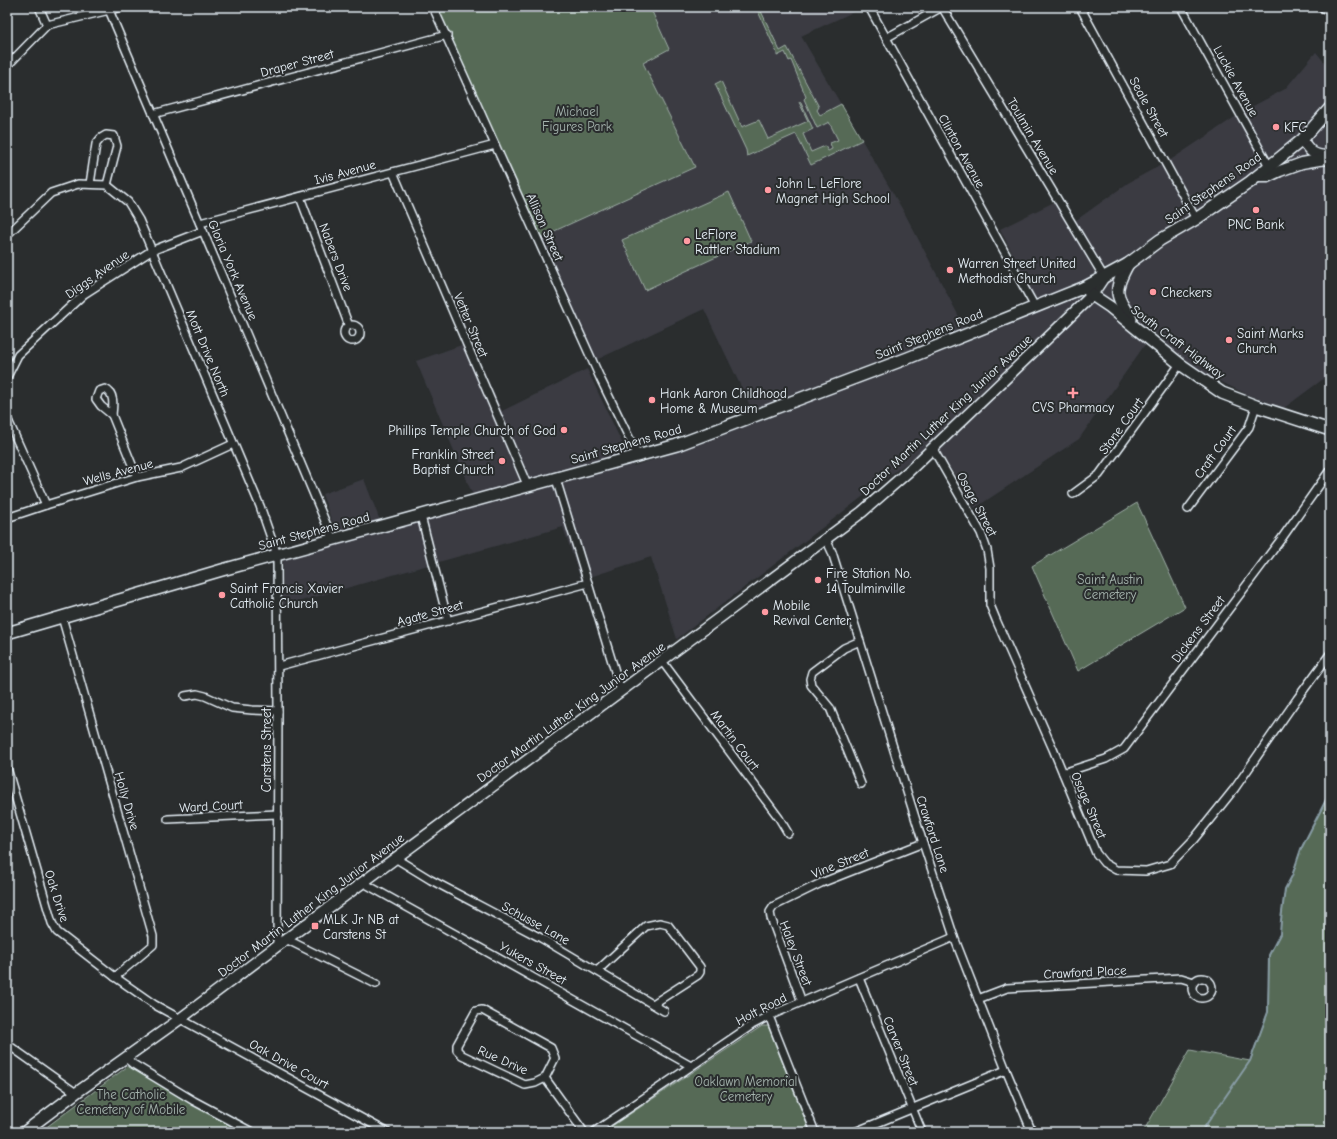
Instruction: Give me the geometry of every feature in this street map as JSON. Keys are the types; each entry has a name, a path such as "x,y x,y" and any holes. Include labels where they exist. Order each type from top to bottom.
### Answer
{"main road":[{"name":"Saint Stephens Road","path":"7,633 278,555 677,445 834,387 1035,307 1088,291 1104,278 1128,264 1160,240 1196,219 1257,177 1302,140 1330,108"},
{"path":"1302,140 1311,152 1316,155 1330,156"},
{"path":"1257,177 1267,177 1302,163 1330,159"},
{"path":"1128,264 1119,281 1117,290 1122,306 1136,327"},
{"name":"South Craft Highway","path":"1088,291 1136,327 1180,364 1222,393 1256,406 1330,430"},
{"name":"Doctor Martin Luther King Junior Avenue","path":"24,1132 180,1019 362,882 862,512 933,449 1088,291"}],"street":[{"path":"38,7 47,25"},
{"path":"7,66 47,25 122,7"},
{"name":"Allison Street","path":"433,7 600,380 638,456"},
{"name":"Clinton Avenue","path":"869,7 1035,307"},
{"path":"886,38 942,7"},
{"name":"Toulmin Avenue","path":"942,7 1104,278"},
{"name":"Seale Street","path":"1080,7 1196,219"},
{"name":"Luckie Avenue","path":"1181,7 1269,166"},
{"path":"1322,7 1330,13"},
{"name":"Gloria York Avenue","path":"109,10 333,540"},
{"name":"Draper Street","path":"153,114 446,35"},
{"path":"7,235 51,193 78,184 107,185 117,146 114,136 106,135 96,144 90,184"},
{"name":"Ivis Avenue","path":"200,223 495,145"},
{"name":"Vetter Street","path":"393,172 528,487"},
{"name":"Mott Drive North","path":"107,185 128,202 139,220 260,506 278,555"},
{"name":"Nabers Drive","path":"300,197 349,326"},
{"name":"Diggs Avenue","path":"7,377 18,355 84,294 152,251 203,231"},
{"name":"Stone Court","path":"1073,494 1098,475 1180,364"},
{"name":"Craft Court","path":"1188,508 1249,427 1256,406"},
{"path":"112,415 137,477"},
{"path":"7,418 46,504"},
{"name":"Wells Avenue","path":"7,518 46,504 137,477 181,468 233,444"},
{"name":"Osage Street","path":"933,449 981,533 987,550 990,568 990,605 1096,853 1104,863 1116,870 1146,871 1170,864 1194,839 1235,788 1330,654"},
{"name":"Dickens Street","path":"1063,773 1106,759 1124,749 1282,538 1330,470"},
{"path":"556,479 621,691"},
{"path":"421,516 448,621"},
{"name":"Crawford Lane","path":"826,539 832,552 954,937 1032,1132"},
{"name":"Carstens Street","path":"277,946 279,666 278,555"},
{"name":"Agate Street","path":"279,666 588,583"},
{"name":"Holly Drive","path":"62,617 153,936 153,945 115,977"},
{"path":"860,641 844,648 812,672 810,679 811,686 830,708 861,784"},
{"name":"Martin Court","path":"662,661 779,818 788,834"},
{"path":"185,696 197,694 205,696 232,708 278,710"},
{"name":"Oak Drive","path":"7,768 52,923 57,932 115,977 155,1005 180,1019"},
{"name":"Ward Court","path":"168,820 278,814"},
{"name":"Vine Street","path":"770,912 774,906 821,883 923,843"},
{"name":"Schusse Lane","path":"395,858 432,880 541,938 664,1011"},
{"name":"Yukers Street","path":"362,882 691,1066"},
{"name":"Haley Street","path":"770,912 802,1002"},
{"path":"597,971 646,926 660,923 668,925 700,967 700,972 698,975 653,1004"},
{"name":"Holt Road","path":"594,1132 752,1025 769,1016 954,937"},
{"path":"286,939 376,984"},
{"name":"Carver Street","path":"859,978 922,1132"},
{"name":"Crawford Place","path":"978,999 1007,988 1181,978 1194,982"},
{"name":"Rue Drive","path":"482,1010 551,1048 554,1058 545,1078 535,1083 525,1085 462,1055 457,1050 457,1045 476,1011 482,1010"},
{"path":"769,1016 815,1132"},
{"name":"Oak Drive Court","path":"180,1019 387,1132"},
{"path":"7,1044 76,1093"},
{"path":"126,1058 133,1064 194,1101 252,1132"},
{"path":"855,1132 1006,1070"},
{"name":"Rue Drive","path":"545,1078 584,1132"}],"shaded area":[{"name":"John L. LeFlore Magnet High School","path":"650,7 862,8 801,36 904,212 965,328 753,412 704,309 594,361 539,238 695,167 643,62 669,49"},
{"path":"1316,52 1330,69 1330,374 1284,408 1248,395 1207,375 1183,359 1153,331 1079,439 975,508 934,442 677,639 651,557 581,580 563,527 283,606 283,560 340,544 322,494 364,479 384,531 477,505 416,361 470,342 502,411 587,369 633,466 689,448 1041,311 1000,229 1054,202 1068,226 1128,183 1172,159 1244,111 1285,89"}],"green space":[{"name":"Michael Figures Park","path":"434,7 650,7 669,49 643,63 695,167 539,238"},
{"path":"756,7 759,7 780,51 787,47 819,107 817,110 820,115 841,104 862,140 811,165 796,134 747,156 746,150 715,84 721,81 742,127 759,120 768,139 808,121 799,102 800,101 813,129 803,134 811,152 825,146 828,151 832,149 830,143 838,140 829,122 817,128 804,99 806,97 791,60 789,61 785,52 777,56"},
{"name":"LeFlore Rattler Stadium","path":"729,192 751,241 645,290 622,240"},
{"name":"Saint Austin Cemetery","path":"1137,503 1185,607 1078,671 1032,566"},
{"path":"1330,792 1330,1132 1143,1132 1190,1050 1250,1061 1268,1012 1269,955 1280,934 1285,889 1292,876 1301,849"},
{"name":"Oaklawn Memorial Cemetery","path":"762,1026 768,1026 810,1132 603,1132"},
{"name":"The Catholic Cemetery of Mobile","path":"128,1066 245,1132 40,1132"}],"waterway":[{"path":"1201,1132 1250,1061 1268,1012 1269,955 1280,934 1285,889 1292,876 1301,849 1330,792"}],"place":[{"name":"KFC","path":"1276,127"},
{"name":"John L. LeFlore Magnet High School","path":"768,190"},
{"name":"PNC Bank","path":"1256,210"},
{"name":"LeFlore Rattler Stadium","path":"687,241"},
{"name":"Warren Street United Methodist Church","path":"950,270"},
{"name":"Checkers","path":"1153,292"},
{"name":"Saint Marks Church","path":"1229,340"},
{"name":"CVS Pharmacy","path":"1073,393"},
{"name":"Hank Aaron Childhood Home & Museum","path":"652,400"},
{"name":"Phillips Temple Church of God","path":"564,430"},
{"name":"Franklin Street Baptist Church","path":"502,461"},
{"name":"Fire Station No. 14 Toulminville","path":"818,580"},
{"name":"Saint Francis Xavier Catholic Church","path":"222,595"},
{"name":"Mobile Revival Center","path":"765,612"},
{"name":"MLK Jr NB at Carstens St","path":"315,926"}]}
